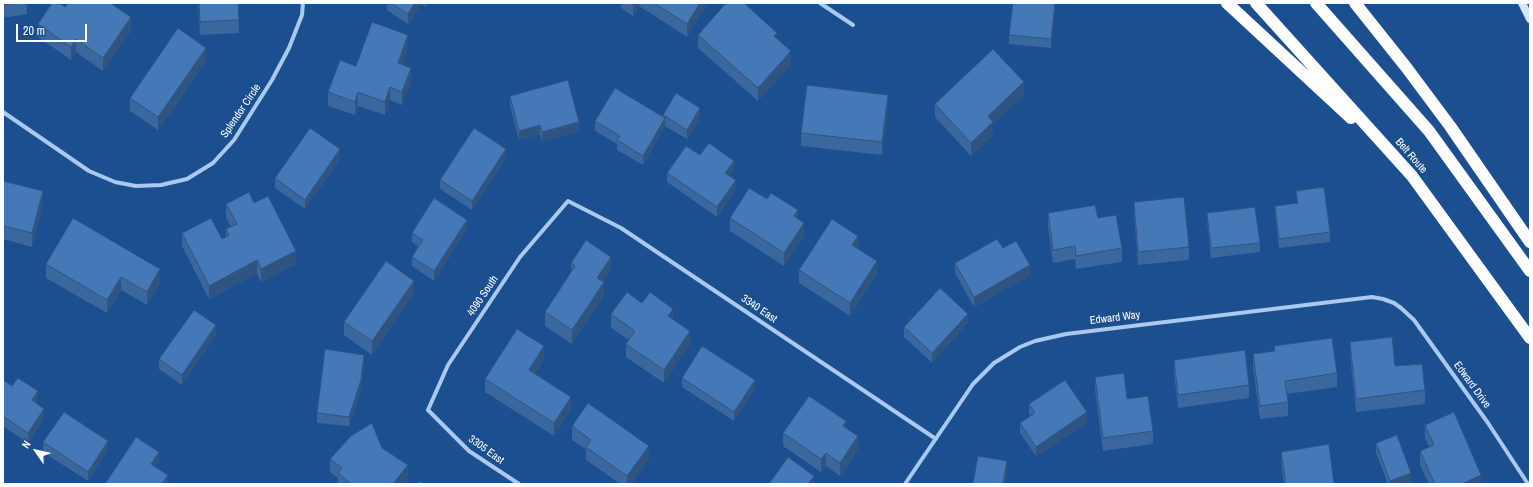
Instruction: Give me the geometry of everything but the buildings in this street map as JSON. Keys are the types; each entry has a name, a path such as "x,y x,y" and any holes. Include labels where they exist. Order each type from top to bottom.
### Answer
{"highway":[{"path":"1227,3 1412,176"},
{"name":"Belt Route","path":"1256,3 1412,176 1530,338"},
{"path":"1316,3 1429,131 1530,272"},
{"path":"1355,3 1406,67 1450,126 1530,242"}],"main road":[{"path":"1522,3 1530,19"}],"street":[{"name":"Splendor Circle","path":"3,112 89,171 114,182 136,186 155,185 187,179 213,163 234,140 272,80 289,48 302,15 303,3"},
{"path":"820,3 852,25"},
{"name":"4090 South","path":"428,410 448,365 520,257 568,201"},
{"name":"3340 East","path":"568,201 621,228 936,439"},
{"name":"Edward Way","path":"904,484 972,384 1006,355 1035,341 1066,334 1361,297 1383,299 1394,303"},
{"name":"Edward Drive","path":"1394,303 1414,320 1488,423 1528,484"},
{"name":"3305 East","path":"428,410 469,451 519,484"}]}
